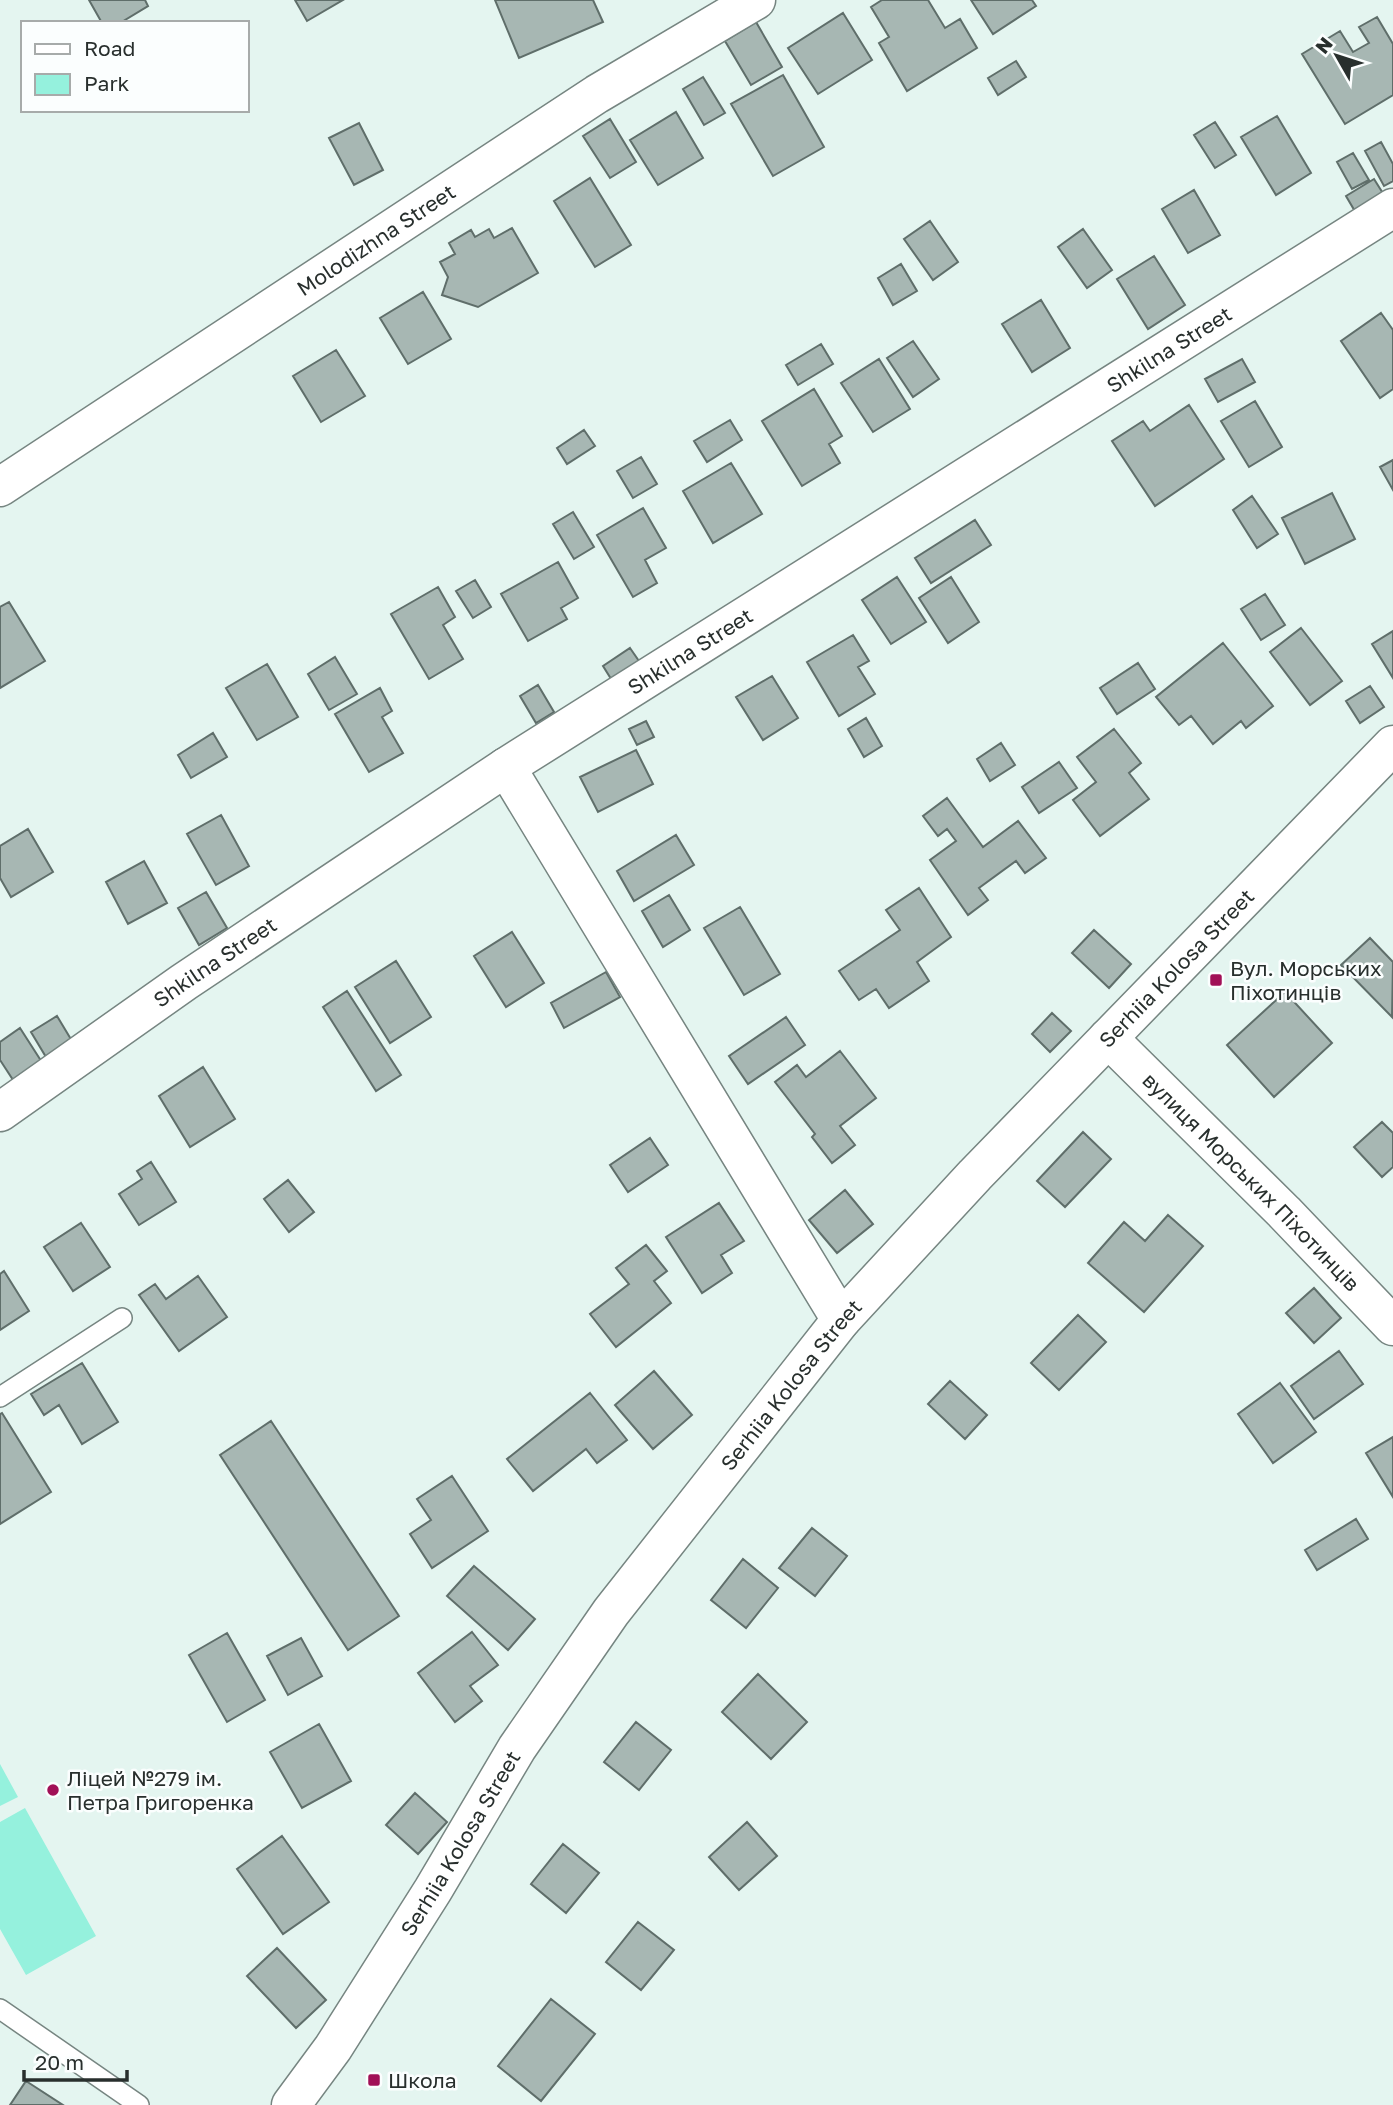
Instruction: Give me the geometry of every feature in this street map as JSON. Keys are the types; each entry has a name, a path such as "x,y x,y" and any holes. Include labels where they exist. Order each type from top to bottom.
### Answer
{"street":[{"name":"Molodizhna Street","path":"0,486 597,94 756,0"},
{"name":"Shkilna Street","path":"0,1112 184,982 506,766 1393,208"},
{"name":"Serhiia Kolosa Street","path":"291,2105 333,2048 433,1891 517,1748 611,1612 841,1320 975,1175 1393,745"},
{"path":"506,766 841,1320"},
{"name":"вулиця Морських Піхотинців","path":"1108,1038 1284,1212 1393,1326"}],"lane":[{"path":"0,1397 122,1318"},
{"path":"0,2009 139,2105"}],"green space":[{"path":"0,1764 18,1797 0,1806"},
{"path":"25,1808 96,1936 26,1975 0,1929 0,1822"}],"building":[{"path":"89,0 145,0 148,6 123,21 101,21"},
{"path":"295,0 343,0 307,21"},
{"path":"495,0 593,0 603,22 519,58"},
{"path":"882,0 928,0 945,28 960,19 977,48 907,91 879,43 889,37 871,7"},
{"path":"971,0 1032,0 1036,6 993,34"},
{"path":"843,13 872,60 818,94 788,48"},
{"path":"1377,17 1393,44 1393,95 1345,124 1302,54 1340,31 1353,52 1369,43 1359,27"},
{"path":"756,22 782,67 751,85 725,41"},
{"path":"1016,61 1026,77 998,95 988,78"},
{"path":"783,75 824,147 773,176 731,104"},
{"path":"703,77 725,113 704,125 683,89"},
{"path":"676,112 703,158 658,185 630,140"},
{"path":"1277,116 1311,173 1276,195 1241,137"},
{"path":"610,119 636,162 610,178 583,136"},
{"path":"1215,122 1236,155 1215,168 1194,135"},
{"path":"359,123 383,170 354,185 329,138"},
{"path":"1381,142 1393,164 1393,181 1384,186 1365,151"},
{"path":"1353,153 1369,180 1352,189 1337,162"},
{"path":"590,178 631,245 595,267 554,201"},
{"path":"1374,179 1384,195 1356,213 1346,196"},
{"path":"1194,190 1220,235 1188,253 1162,209"},
{"path":"930,221 958,262 933,280 904,239"},
{"path":"512,228 538,273 478,307 442,295 448,277 440,262 455,254 449,243 471,230 475,237 489,229 494,238"},
{"path":"1083,229 1112,270 1087,288 1058,247"},
{"path":"1154,256 1185,305 1148,329 1117,279"},
{"path":"901,264 917,291 893,305 878,278"},
{"path":"423,292 451,339 408,364 380,318"},
{"path":"1041,300 1070,348 1032,372 1002,324"},
{"path":"1381,313 1393,330 1393,389 1380,398 1341,341"},
{"path":"913,341 939,379 913,397 887,358"},
{"path":"821,344 833,364 798,385 786,365"},
{"path":"336,350 365,396 321,422 293,376"},
{"path":"879,359 910,409 873,432 841,383"},
{"path":"1242,359 1255,382 1218,402 1205,379"},
{"path":"814,389 842,436 829,444 840,463 802,486 762,421"},
{"path":"1255,401 1282,447 1249,467 1221,421"},
{"path":"1189,405 1224,459 1155,506 1112,441 1143,421 1150,431"},
{"path":"730,420 742,440 707,462 694,441"},
{"path":"584,430 595,446 567,464 557,448"},
{"path":"641,457 657,484 633,498 617,471"},
{"path":"1393,460 1393,490 1380,467"},
{"path":"731,463 762,514 713,543 683,491"},
{"path":"1332,493 1355,539 1305,564 1282,518"},
{"path":"1252,496 1278,534 1257,548 1233,510"},
{"path":"643,508 666,548 645,560 657,583 633,597 597,535"},
{"path":"573,512 594,547 574,559 553,524"},
{"path":"975,520 991,545 931,583 915,558"},
{"path":"558,562 578,598 561,608 567,619 528,641 501,594"},
{"path":"897,577 926,622 891,644 862,600"},
{"path":"951,577 979,622 948,643 919,598"},
{"path":"475,580 491,607 473,618 456,591"},
{"path":"438,587 455,617 443,625 463,659 429,679 391,614"},
{"path":"1265,594 1285,625 1261,640 1241,609"},
{"path":"9,602 45,661 0,688 0,607"},
{"path":"1301,628 1342,681 1310,705 1270,652"},
{"path":"1393,631 1393,678 1372,644"},
{"path":"853,635 869,661 858,667 875,694 839,716 807,662"},
{"path":"1223,643 1273,706 1246,728 1241,721 1213,744 1191,716 1179,725 1156,697"},
{"path":"630,648 641,664 613,682 603,666"},
{"path":"335,657 357,694 329,710 308,674"},
{"path":"1138,663 1155,689 1117,714 1100,688"},
{"path":"267,664 298,717 257,740 226,688"},
{"path":"772,676 798,718 763,740 736,697"},
{"path":"538,685 554,712 536,723 520,696"},
{"path":"1370,686 1384,707 1360,723 1346,701"},
{"path":"380,688 392,711 382,717 403,753 369,772 335,714"},
{"path":"866,718 882,746 864,757 848,729"},
{"path":"646,721 654,737 637,745 629,729"},
{"path":"1114,729 1141,763 1129,773 1149,799 1100,836 1073,800 1096,782 1077,757"},
{"path":"213,733 227,757 191,778 178,755"},
{"path":"1001,743 1015,765 990,781 977,759"},
{"path":"636,750 653,784 598,812 580,777"},
{"path":"1059,762 1077,788 1039,813 1022,787"},
{"path":"947,798 983,847 1018,821 1046,858 1025,873 1016,861 979,888 988,900 968,915 930,860 956,841 947,829 938,836 923,816"},
{"path":"221,815 249,866 216,885 187,834"},
{"path":"28,829 53,872 11,897 0,878 0,846"},
{"path":"676,835 694,865 634,901 617,871"},
{"path":"144,861 167,903 128,924 106,882"},
{"path":"919,888 951,937 917,962 929,981 889,1008 876,989 859,1000 839,971 900,930 886,910"},
{"path":"206,892 227,928 199,945 178,908"},
{"path":"669,895 690,930 663,947 642,911"},
{"path":"740,907 780,974 744,995 704,928"},
{"path":"1094,930 1131,964 1109,988 1072,953"},
{"path":"512,932 544,983 506,1007 474,956"},
{"path":"1370,938 1393,962 1392,1017 1341,965"},
{"path":"396,961 431,1017 390,1043 355,987"},
{"path":"606,972 620,997 564,1028 551,1003"},
{"path":"347,991 401,1075 376,1091 323,1007"},
{"path":"1285,992 1332,1043 1274,1097 1227,1045"},
{"path":"1052,1013 1071,1031 1050,1052 1032,1034"},
{"path":"57,1016 75,1046 49,1062 31,1032"},
{"path":"786,1017 805,1045 748,1084 729,1056"},
{"path":"20,1028 45,1067 17,1086 0,1060 0,1042"},
{"path":"840,1051 876,1098 840,1126 855,1145 832,1163 812,1137 815,1134 775,1082 797,1065 806,1077"},
{"path":"203,1067 235,1119 190,1147 159,1096"},
{"path":"1382,1122 1393,1133 1393,1167 1382,1177 1354,1147"},
{"path":"1083,1132 1111,1159 1065,1207 1037,1181"},
{"path":"650,1138 668,1165 628,1192 610,1165"},
{"path":"151,1162 176,1202 139,1225 119,1194 142,1179 137,1171"},
{"path":"288,1180 314,1212 289,1232 264,1199"},
{"path":"845,1190 873,1224 837,1253 809,1220"},
{"path":"719,1203 744,1241 721,1255 732,1273 702,1293 666,1237"},
{"path":"1168,1215 1203,1246 1144,1312 1088,1263 1124,1222 1145,1241"},
{"path":"81,1223 110,1267 73,1291 44,1247"},
{"path":"646,1245 667,1271 654,1281 671,1303 616,1347 590,1314 629,1284 616,1268"},
{"path":"4,1271 29,1311 0,1330 0,1274"},
{"path":"198,1276 227,1317 179,1351 139,1295 155,1284 166,1299"},
{"path":"1314,1288 1341,1318 1314,1343 1286,1313"},
{"path":"1078,1315 1106,1342 1059,1390 1031,1363"},
{"path":"1339,1351 1363,1384 1314,1419 1291,1386"},
{"path":"82,1363 118,1422 82,1444 59,1405 44,1415 31,1394"},
{"path":"654,1371 692,1415 653,1449 615,1405"},
{"path":"950,1381 987,1415 965,1439 928,1404"},
{"path":"1280,1383 1316,1432 1273,1463 1238,1414"},
{"path":"590,1393 627,1440 597,1463 586,1449 533,1491 507,1459"},
{"path":"2,1413 51,1492 0,1524 0,1414"},
{"path":"271,1421 399,1616 348,1650 220,1455"},
{"path":"1393,1437 1393,1497 1366,1453"},
{"path":"452,1476 488,1531 432,1568 410,1534 431,1520 417,1499"},
{"path":"1356,1519 1368,1539 1317,1570 1305,1550"},
{"path":"812,1528 847,1556 815,1596 779,1568"},
{"path":"743,1559 778,1588 746,1628 711,1600"},
{"path":"474,1566 535,1619 508,1650 447,1596"},
{"path":"472,1632 498,1665 470,1686 482,1701 455,1722 418,1673"},
{"path":"227,1633 265,1700 227,1722 189,1655"},
{"path":"301,1638 322,1676 288,1695 267,1656"},
{"path":"758,1674 807,1722 771,1759 722,1712"},
{"path":"636,1722 671,1750 639,1790 604,1762"},
{"path":"319,1724 351,1781 302,1808 270,1752"},
{"path":"415,1793 447,1822 418,1854 386,1825"},
{"path":"747,1822 777,1856 739,1890 709,1857"},
{"path":"282,1836 329,1902 283,1934 237,1869"},
{"path":"563,1844 599,1873 566,1913 531,1884"},
{"path":"638,1922 674,1950 641,1990 606,1962"},
{"path":"277,1948 326,2000 296,2028 247,1976"},
{"path":"551,1999 595,2034 541,2101 498,2066"},
{"path":"26,2081 63,2105 10,2105"}],"place":[{"name":"Вул. Морських Піхотинців","path":"1216,980"},
{"name":"Ліцей №279 ім. Петра Григоренка","path":"53,1790"},
{"name":"Школа","path":"374,2080"}]}
